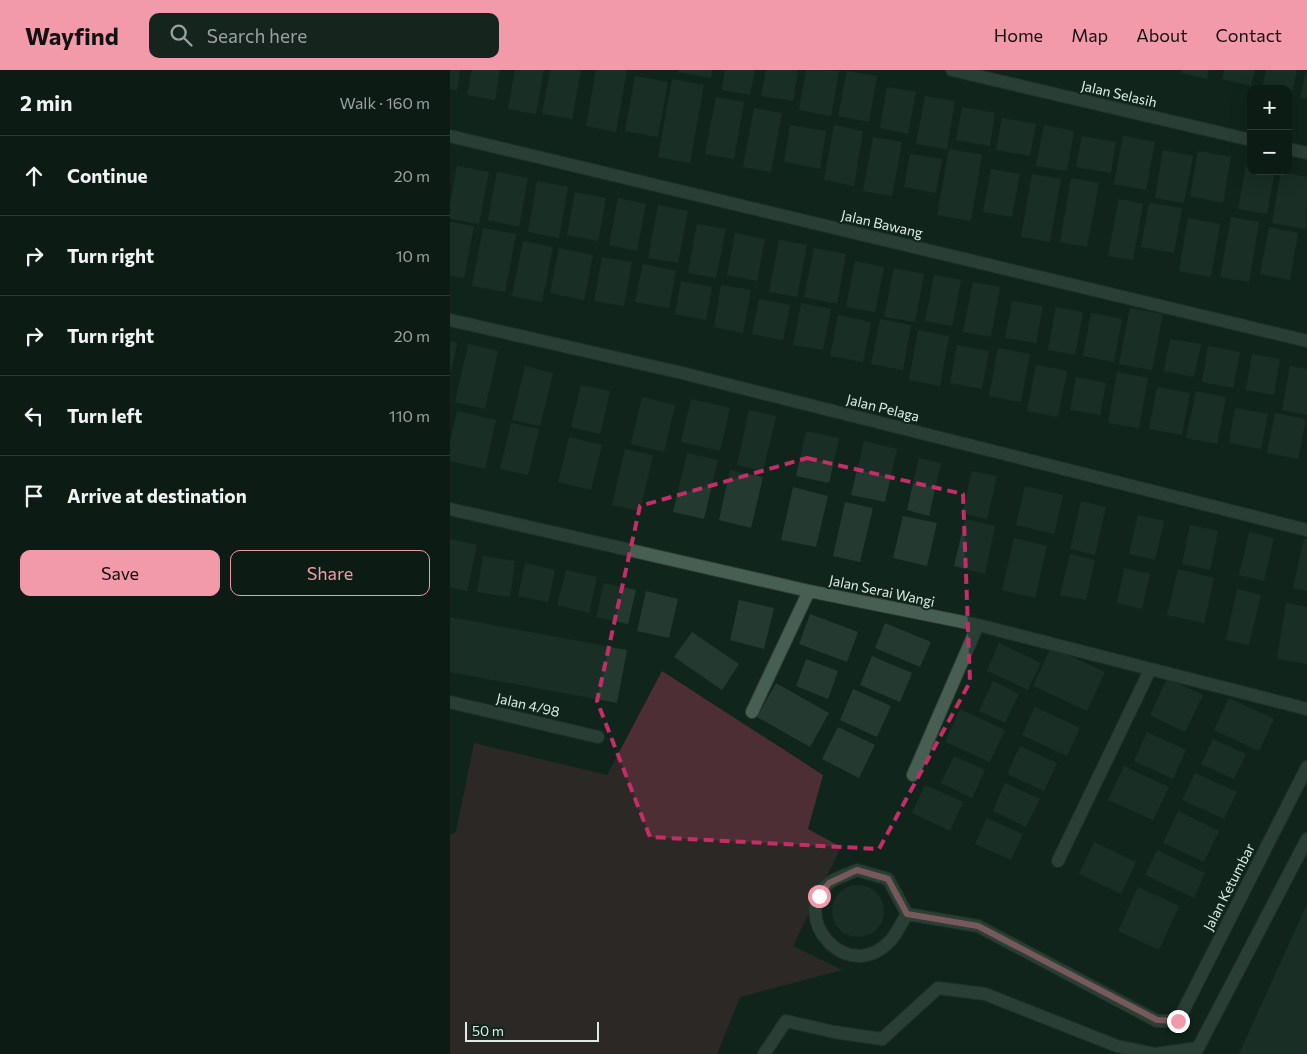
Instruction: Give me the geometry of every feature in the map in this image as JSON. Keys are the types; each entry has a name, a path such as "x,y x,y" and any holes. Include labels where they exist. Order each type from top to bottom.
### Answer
{"street":[{"name":"Jalan Selasih","path":"952,70 1247,139"},
{"name":"Jalan Bawang","path":"450,136 1307,341"},
{"path":"1292,150 1307,153"},
{"name":"Jalan Pelaga","path":"450,320 678,372 1307,530"},
{"name":"Jalan Serai Wangi","path":"450,510 809,591 978,625 1307,709"},
{"path":"752,712 809,591"},
{"path":"913,775 978,625"},
{"path":"1058,861 1150,670"},
{"name":"Jalan 4/98","path":"450,702 598,737"},
{"name":"Jalan Ketumbar","path":"907,914 978,926 1157,1020 1178,1021 1307,768"},
{"path":"764,1054 786,1021 834,1032 882,1039 938,988 985,994 1117,1046 1155,1054 1198,1048 1307,839"},
{"path":"857,870 888,879 907,914 891,940 874,952 858,956 836,950 822,936 816,914 819,896 829,883 857,870"}],"highlighted area":[{"path":"807,458 963,494 970,682 879,849 650,837 597,701 640,506"}],"shaded area":[{"path":"662,671 823,775 808,829 841,847 793,946 842,970 740,997 717,1054 450,1054 450,835 456,832 474,743 607,775"}],"building":[{"path":"450,70 460,70 457,90 450,89"},
{"path":"472,70 500,70 495,100 467,95"},
{"path":"515,70 544,70 536,114 508,109"},
{"path":"550,70 581,70 572,119 542,114"},
{"path":"596,70 627,70 616,132 586,126"},
{"path":"678,70 712,70 711,78 678,72"},
{"path":"725,70 755,70 750,95 722,90"},
{"path":"766,70 798,70 793,101 761,96"},
{"path":"806,70 839,71 831,116 799,110"},
{"path":"1182,70 1209,70 1207,79 1181,73"},
{"path":"1224,70 1255,70 1251,85 1222,79"},
{"path":"1266,70 1297,70 1292,91 1292,85 1263,85"},
{"path":"847,71 877,76 869,122 838,116"},
{"path":"1307,71 1307,99 1300,98"},
{"path":"635,76 668,82 658,137 625,131"},
{"path":"672,79 704,85 690,163 658,157"},
{"path":"887,87 916,92 908,134 880,128"},
{"path":"925,96 955,101 947,149 916,144"},
{"path":"716,97 744,102 734,159 705,154"},
{"path":"962,107 995,113 990,146 956,140"},
{"path":"754,108 782,113 771,172 743,167"},
{"path":"1002,118 1036,124 1030,156 996,150"},
{"path":"790,125 826,131 820,169 784,162"},
{"path":"834,125 863,131 854,186 824,180"},
{"path":"1044,125 1074,131 1067,171 1036,166"},
{"path":"1082,136 1116,142 1111,173 1076,167"},
{"path":"1123,136 1155,142 1146,190 1114,184"},
{"path":"873,137 902,142 892,196 863,191"},
{"path":"949,149 982,155 971,221 937,215"},
{"path":"1163,150 1193,156 1184,203 1155,198"},
{"path":"1198,151 1231,157 1223,203 1190,196"},
{"path":"910,154 942,159 936,193 904,187"},
{"path":"1246,165 1247,175 1274,175 1267,214 1238,209"},
{"path":"457,166 489,172 479,224 450,219 450,203"},
{"path":"991,169 1020,174 1012,217 983,212"},
{"path":"497,172 528,178 519,227 488,220"},
{"path":"1032,174 1061,179 1050,242 1021,237"},
{"path":"1292,174 1307,177 1306,229 1272,223 1280,175"},
{"path":"1071,178 1099,183 1087,247 1060,242"},
{"path":"537,181 568,187 559,238 528,232"},
{"path":"575,192 606,198 598,241 567,235"},
{"path":"618,198 646,204 637,251 609,245"},
{"path":"1119,199 1143,204 1133,260 1108,256"},
{"path":"1149,203 1182,208 1174,253 1141,247"},
{"path":"658,205 688,211 678,263 648,258"},
{"path":"1231,217 1259,222 1249,282 1220,277"},
{"path":"1188,218 1220,224 1211,277 1179,271"},
{"path":"450,222 474,226 464,278 450,276"},
{"path":"697,224 726,229 716,278 688,273"},
{"path":"1269,227 1298,233 1290,280 1260,274"},
{"path":"483,228 516,234 505,292 472,286"},
{"path":"735,233 765,239 757,281 727,275"},
{"path":"779,240 807,245 797,297 769,292"},
{"path":"523,241 553,247 542,302 512,296"},
{"path":"559,248 593,255 584,300 550,293"},
{"path":"814,248 846,254 837,304 804,297"},
{"path":"602,257 632,262 624,306 594,301"},
{"path":"855,261 884,267 875,312 846,307"},
{"path":"643,264 676,271 669,308 635,302"},
{"path":"894,268 924,274 915,322 884,317"},
{"path":"934,275 961,280 952,326 925,321"},
{"path":"681,281 712,287 706,320 675,314"},
{"path":"973,282 1000,287 991,337 963,332"},
{"path":"721,285 751,290 743,333 714,327"},
{"path":"759,299 790,305 783,340 752,334"},
{"path":"1012,301 1043,306 1036,343 1005,338"},
{"path":"801,303 831,309 823,350 793,345"},
{"path":"1056,307 1083,312 1075,355 1048,350"},
{"path":"1130,308 1163,314 1152,370 1119,364"},
{"path":"1091,313 1122,319 1114,362 1083,356"},
{"path":"838,315 871,322 863,362 830,356"},
{"path":"880,319 911,325 903,370 871,364"},
{"path":"918,330 949,336 940,386 909,380"},
{"path":"1170,339 1201,344 1194,377 1164,371"},
{"path":"450,341 457,343 451,372 450,372"},
{"path":"468,344 498,351 485,409 455,402"},
{"path":"957,345 989,351 982,389 950,383"},
{"path":"1208,346 1240,352 1233,388 1202,382"},
{"path":"998,348 1030,354 1021,402 989,396"},
{"path":"1252,354 1280,359 1274,395 1246,390"},
{"path":"1036,365 1067,371 1058,417 1027,411"},
{"path":"525,366 553,373 540,426 512,420"},
{"path":"1290,366 1307,369 1307,415 1282,410"},
{"path":"1117,372 1148,378 1139,428 1108,423"},
{"path":"1076,377 1106,383 1100,415 1070,410"},
{"path":"581,385 610,391 600,434 571,427"},
{"path":"1157,387 1190,393 1182,435 1149,429"},
{"path":"1196,391 1226,397 1217,444 1186,438"},
{"path":"642,397 675,405 664,452 631,444"},
{"path":"691,399 730,408 720,451 681,442"},
{"path":"1235,408 1268,414 1261,449 1229,443"},
{"path":"749,410 776,416 763,471 737,465"},
{"path":"457,411 496,420 485,469 450,461 450,441"},
{"path":"1275,413 1306,419 1298,459 1267,453"},
{"path":"511,423 539,429 528,475 500,469"},
{"path":"806,431 839,438 829,483 796,476"},
{"path":"569,437 602,445 591,490 558,482"},
{"path":"864,441 897,449 885,502 851,495"},
{"path":"625,449 653,455 640,511 612,505"},
{"path":"687,453 718,460 704,519 673,512"},
{"path":"919,458 941,463 929,516 907,510"},
{"path":"730,470 763,477 751,528 719,520"},
{"path":"972,471 997,476 987,519 962,513"},
{"path":"1025,486 1063,495 1054,534 1016,525"},
{"path":"793,487 828,496 816,547 781,540"},
{"path":"1081,501 1106,507 1095,555 1070,549"},
{"path":"845,502 873,508 860,562 833,556"},
{"path":"1138,515 1164,521 1155,560 1129,554"},
{"path":"903,516 937,523 927,566 893,558"},
{"path":"965,519 995,526 985,574 954,566"},
{"path":"1190,525 1218,531 1210,570 1182,564"},
{"path":"1249,532 1274,538 1264,581 1239,575"},
{"path":"1014,538 1047,546 1035,598 1002,590"},
{"path":"450,539 477,545 467,591 450,587"},
{"path":"1304,539 1307,540 1307,591 1293,588"},
{"path":"1070,554 1095,560 1086,600 1060,595"},
{"path":"483,556 515,561 510,597 477,592"},
{"path":"525,563 555,570 548,602 518,596"},
{"path":"1124,568 1150,574 1142,609 1117,603"},
{"path":"1178,569 1214,578 1204,623 1167,615"},
{"path":"566,570 597,577 589,613 557,605"},
{"path":"604,583 636,590 628,624 596,617"},
{"path":"1237,589 1261,595 1249,645 1226,640"},
{"path":"646,591 678,599 669,638 637,631"},
{"path":"739,600 774,608 764,649 730,640"},
{"path":"1286,603 1307,607 1307,664 1277,659"},
{"path":"810,614 858,632 847,662 799,644"},
{"path":"450,617 627,650 617,703 450,672"},
{"path":"885,623 931,642 920,667 875,648"},
{"path":"692,632 739,664 722,690 674,657"},
{"path":"999,643 1041,663 1028,690 987,671"},
{"path":"1051,647 1105,672 1087,711 1033,686"},
{"path":"872,656 912,673 900,702 860,685"},
{"path":"806,659 838,671 828,699 796,686"},
{"path":"1167,678 1203,695 1185,732 1150,715"},
{"path":"993,681 1019,694 1005,723 979,711"},
{"path":"776,683 829,713 810,747 757,717"},
{"path":"853,689 891,706 877,737 840,720"},
{"path":"1229,698 1274,719 1259,751 1214,730"},
{"path":"1035,707 1080,728 1067,756 1022,735"},
{"path":"960,709 1005,730 990,762 945,742"},
{"path":"838,727 875,745 859,778 822,759"},
{"path":"1147,732 1186,750 1173,779 1134,761"},
{"path":"1213,739 1246,754 1234,779 1201,764"},
{"path":"1020,746 1057,763 1044,791 1007,774"},
{"path":"954,756 985,770 972,798 941,783"},
{"path":"1124,766 1169,787 1153,820 1108,800"},
{"path":"1195,773 1237,792 1224,819 1182,800"},
{"path":"1005,783 1040,799 1026,827 993,811"},
{"path":"925,785 963,802 950,831 912,813"},
{"path":"1178,811 1219,831 1204,862 1163,843"},
{"path":"987,818 1023,834 1011,860 975,844"},
{"path":"1094,842 1136,862 1121,894 1079,874"},
{"path":"1157,850 1205,873 1194,898 1145,875"},
{"path":"853,885 863,885 877,892 884,906 884,916 877,930 863,937 853,937 843,933 836,926 832,916 832,906 836,896 843,889"},
{"path":"1138,887 1179,906 1159,950 1118,931"},
{"path":"1307,904 1307,1054 1239,1054"}],"route":[{"path":"819,896 829,883 857,870 888,879 907,914 978,926 1157,1020 1178,1021"}]}
